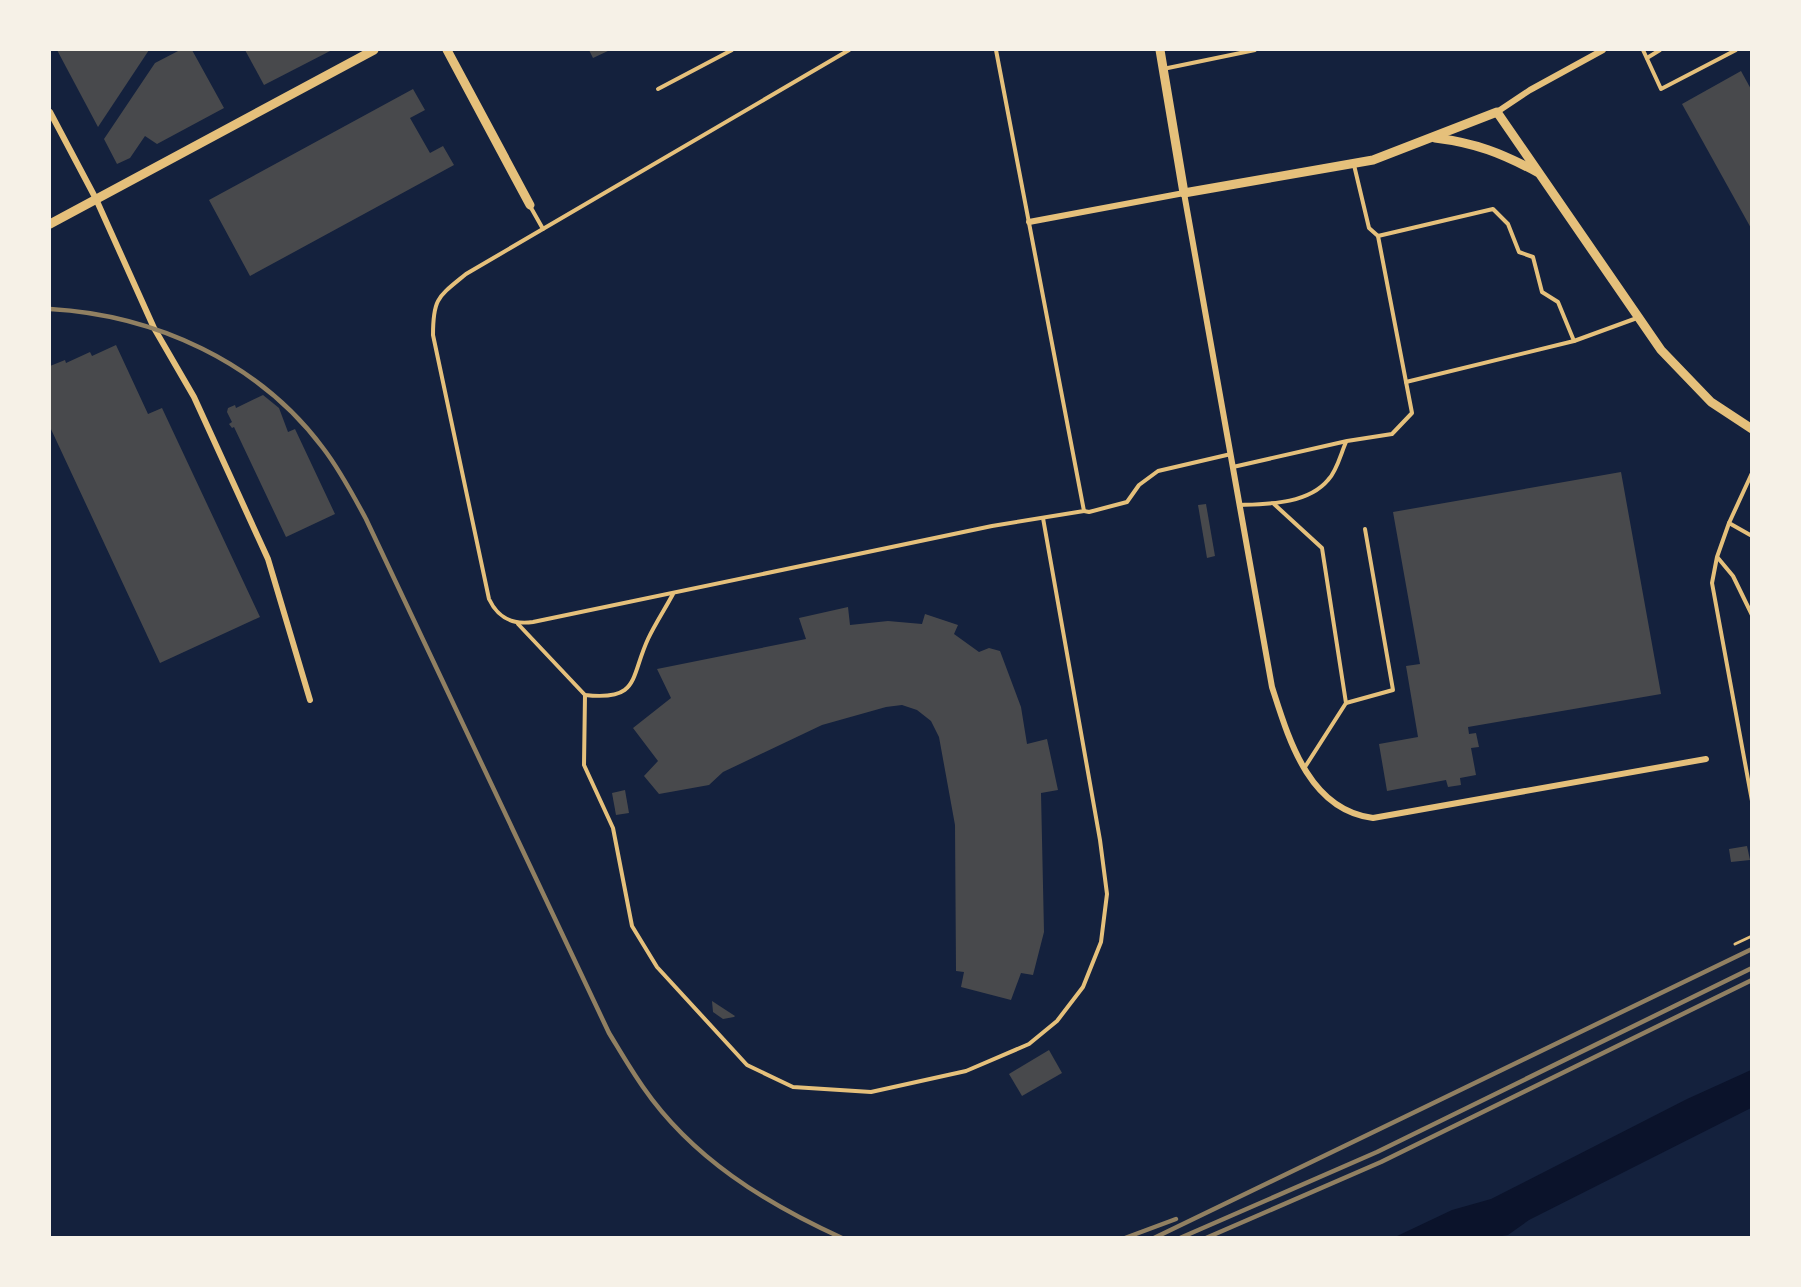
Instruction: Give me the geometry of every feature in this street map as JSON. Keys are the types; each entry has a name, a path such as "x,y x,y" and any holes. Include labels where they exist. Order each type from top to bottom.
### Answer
{"street":[{"path":"50,224 374,50"},
{"path":"447,50 530,205"},
{"path":"1160,50 1272,687 1287,734 1304,768 1326,798 1347,812 1373,818 1706,759"},
{"path":"1029,222 1354,164 1432,138 1497,112 1530,90 1603,50"},
{"path":"50,112 96,199 154,328 194,397 268,559 310,700"},
{"path":"1497,112 1661,350 1711,402 1752,429"},
{"path":"1432,138 1470,142 1495,150 1539,173"}],"lane":[{"path":"658,88 732,50"},
{"path":"849,50 466,274 443,293 433,308 433,335 489,598 494,609 508,621 518,624 1043,518 1089,512 1127,502 1139,485 1158,471 1231,454"},
{"path":"996,50 1084,511"},
{"path":"1162,70 1255,50"},
{"path":"1643,50 1661,89 1736,50"},
{"path":"1647,58 1660,50"},
{"path":"1233,467 1347,441 1392,434 1412,413 1378,236 1369,228 1354,164"},
{"path":"530,205 543,229"},
{"path":"1378,236 1493,209 1508,224 1519,252 1533,257 1542,292 1558,302 1574,341"},
{"path":"1406,382 1574,341 1639,317"},
{"path":"1240,505 1274,504 1312,493 1329,480 1347,441"},
{"path":"1752,473 1729,523 1717,557 1712,583 1752,801"},
{"path":"1274,504 1322,548 1346,703"},
{"path":"585,695 584,765 613,828 633,926 657,968 747,1065 793,1086 871,1092 966,1071 1029,1044 1057,1021 1083,987 1101,942 1107,894 1100,840 1043,518"},
{"path":"1729,523 1752,536"},
{"path":"1304,768 1346,703 1393,690 1365,529"},
{"path":"1717,557 1733,576 1752,615"},
{"path":"518,624 585,695 611,698 633,684 648,640 673,593"}],"path":[{"path":"1735,944 1752,936"}],"water":[{"path":"1751,1070 1751,1108 1529,1220 1508,1235 1395,1237 1452,1210 1491,1199 1687,1099"}],"building":[{"path":"57,50 149,50 98,127"},
{"path":"180,50 192,50 224,108 157,144 145,136 130,158 117,164 104,139 155,63"},
{"path":"245,50 332,50 264,85"},
{"path":"589,50 610,50 593,58"},
{"path":"1741,71 1752,91 1752,230 1682,104"},
{"path":"413,89 425,110 410,118 430,153 443,146 454,165 250,276 209,200"},
{"path":"116,345 148,414 162,408 260,617 160,663 50,427 50,366 65,360 66,363 90,352 92,356"},
{"path":"263,395 279,408 288,432 295,429 335,514 286,537 234,427 232,428 229,424 232,422 227,412 228,408 235,405 236,408"},
{"path":"1621,472 1661,694 1468,727 1469,734 1476,733 1479,747 1471,748 1476,775 1460,778 1461,785 1448,787 1446,780 1387,791 1379,744 1418,737 1406,666 1420,664 1393,512"},
{"path":"1206,504 1215,556 1207,558 1198,505"},
{"path":"848,607 850,625 888,621 922,624 925,614 958,625 954,634 979,652 989,648 1000,651 1021,707 1027,744 1047,739 1058,790 1041,793 1044,932 1033,975 1021,973 1011,1000 961,987 964,972 956,971 955,825 939,737 931,721 917,710 902,705 886,707 822,725 723,772 709,785 659,794 644,776 658,761 633,728 671,698 657,669 806,639 799,618"},
{"path":"625,790 629,813 616,815 612,793"},
{"path":"1747,846 1750,860 1731,862 1729,849"},
{"path":"712,1001 735,1016 723,1019 713,1012"},
{"path":"1049,1050 1062,1073 1022,1096 1009,1074"}],"railway":[{"path":"50,309 89,313 128,321 202,348 236,368 268,391 297,418 323,448 366,519 609,1033 639,1081 662,1112 707,1157 758,1194 842,1238"},
{"path":"1154,1238 1752,949"},
{"path":"1180,1238 1377,1152 1752,968"},
{"path":"1206,1238 1381,1162 1752,980"},
{"path":"1125,1238 1176,1219"}]}
